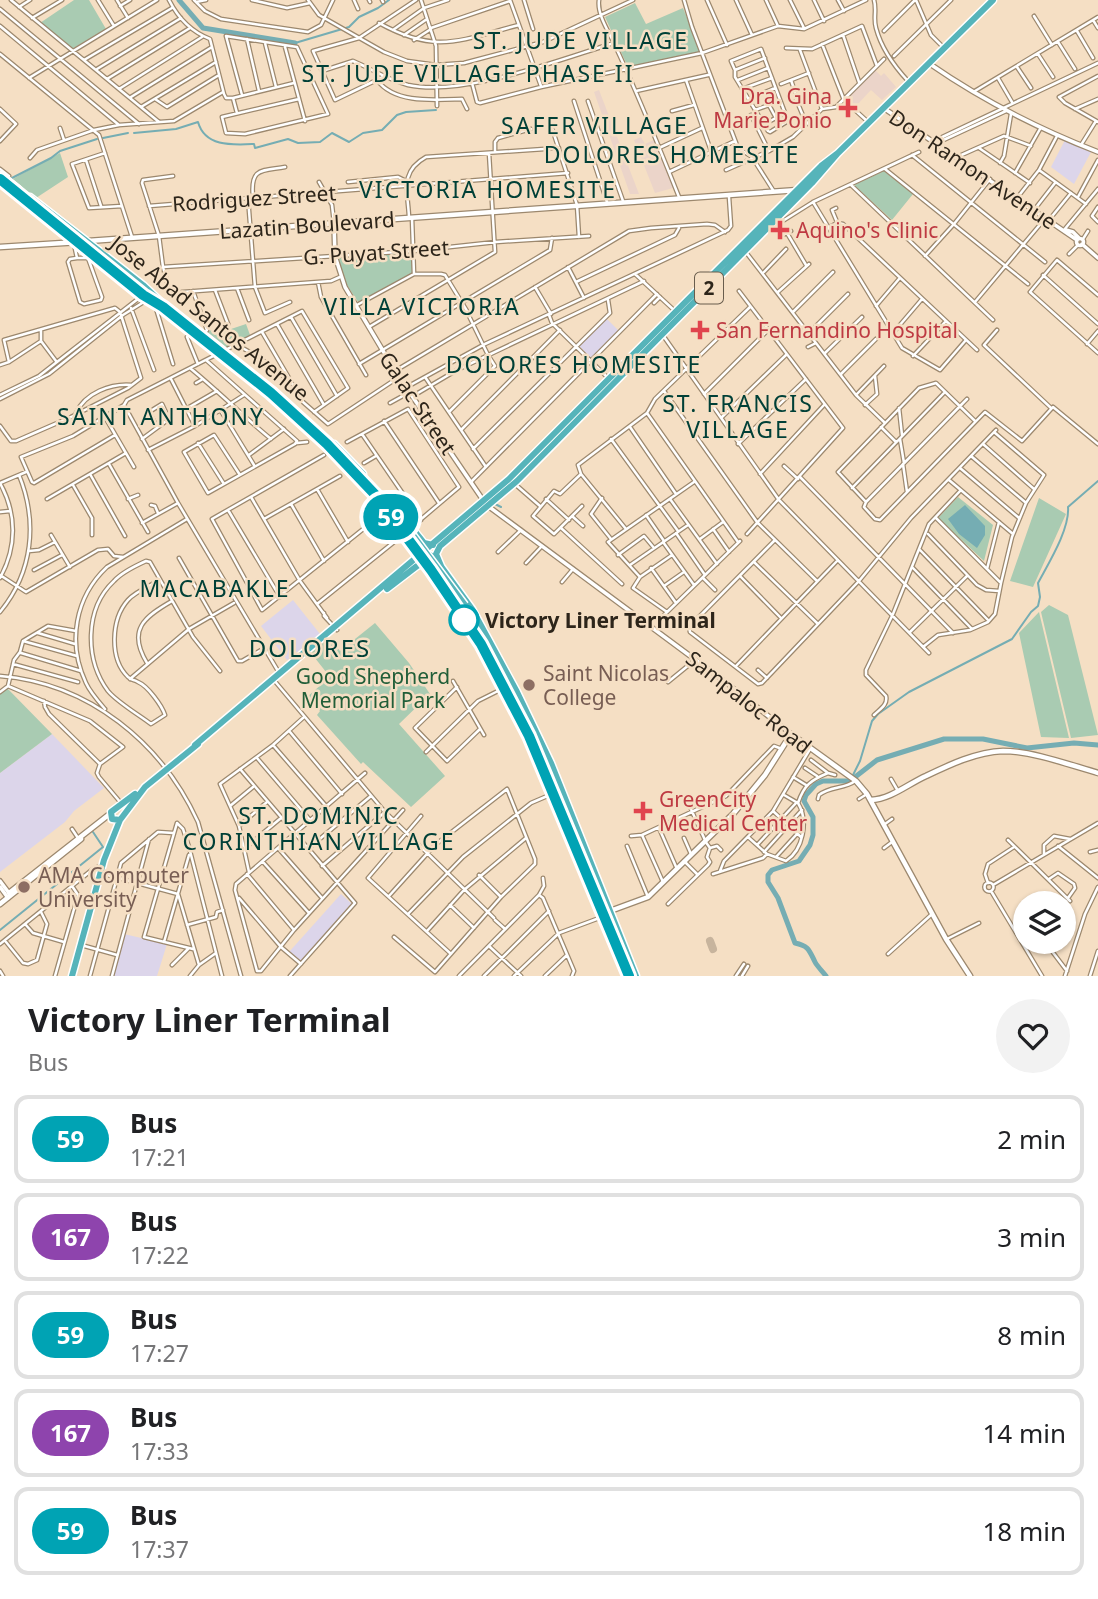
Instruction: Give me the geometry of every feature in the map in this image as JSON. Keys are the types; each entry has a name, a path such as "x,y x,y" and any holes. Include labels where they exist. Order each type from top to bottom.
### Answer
{"highway":[{"name":"2","path":"72,976 116,816 122,804 423,554 435,551 484,501 611,382 800,191 824,163 838,153 993,0"},
{"path":"7,182 163,307"},
{"name":"Jose Abad Santos Avenue","path":"7,182 80,241 143,285 147,295 203,337"},
{"name":"2","path":"678,314 745,250 770,221 788,208 800,191"},
{"name":"Jose Abad Santos Avenue","path":"147,295 273,389 386,503 404,534 423,554 424,565 481,644 535,751 607,914"},
{"name":"2","path":"484,501 515,483 611,382"},
{"path":"386,503 482,629"},
{"path":"386,503 435,551 424,565"},
{"path":"404,534 411,528"},
{"name":"Jose Abad Santos Avenue","path":"423,554 435,551 441,566 472,609 517,692 557,778 629,976"},
{"name":"2","path":"336,628 424,565"},
{"path":"464,606 481,644"},
{"path":"535,751 541,754 545,763 551,763"},
{"path":"544,772 551,772 555,779 557,778"},
{"name":"2","path":"116,816 145,787"},
{"name":"Jose Abad Santos Avenue","path":"620,946 636,976"}],"main road":[{"name":"Lazatin Boulevard","path":"698,197 773,190 800,191"},
{"name":"Lazatin Boulevard","path":"0,247 607,202 800,191"},
{"path":"607,914 648,897 677,869 749,795 791,734"},
{"name":"Sampaloc Road","path":"791,734 855,781 867,793 946,939 970,976"},
{"path":"872,800 880,799 969,758 1000,751 1041,758 1098,773"},
{"path":"0,904 80,837 116,816"}],"street":[{"path":"11,0 159,122"},
{"path":"19,7 30,0"},
{"path":"32,18 62,0"},
{"path":"98,0 114,26"},
{"path":"117,0 128,18"},
{"path":"120,6 130,0"},
{"path":"29,78 157,0"},
{"path":"169,0 191,28 210,40 226,98 294,83"},
{"path":"195,1 206,0"},
{"path":"251,0 287,8 309,2 318,15 398,58 436,65 464,63 526,46 633,0"},
{"path":"195,1 205,11 221,19 302,32 317,29 333,2 340,0"},
{"path":"354,0 358,9"},
{"path":"383,77 335,100 313,51 359,37 416,0"},
{"path":"421,0 436,43 437,106"},
{"path":"392,30 424,8 448,0"},
{"path":"414,40 431,29 511,0 541,87"},
{"path":"524,0 533,29"},
{"path":"599,0 601,16 627,69 679,198"},
{"path":"621,0 626,4"},
{"path":"707,0 727,45"},
{"path":"736,0 752,35"},
{"path":"766,0 778,26"},
{"path":"790,0 804,29"},
{"path":"814,0 824,21"},
{"path":"838,0 844,11"},
{"path":"472,83 477,102 480,103 541,87 702,53 778,26 804,29 866,0"},
{"path":"874,0 874,20 879,36 895,67 909,82"},
{"path":"884,31 915,0 931,34 944,48"},
{"path":"894,56 951,0"},
{"path":"686,1 735,141 739,149 752,157 773,190"},
{"path":"84,60 173,7"},
{"path":"0,9 139,124"},
{"path":"1034,16 1052,45"},
{"path":"975,91 1098,17"},
{"path":"96,70 181,18"},
{"path":"403,36 427,19"},
{"path":"1093,20 1098,29"},
{"path":"379,23 414,40 436,43 519,25"},
{"path":"0,26 119,125"},
{"path":"786,48 812,49 862,26 877,66"},
{"path":"107,79 191,28"},
{"path":"1077,31 1093,58"},
{"path":"843,35 859,83"},
{"path":"242,94 226,36 297,47 328,113 327,116 245,134 227,134 222,118 299,99"},
{"path":"118,89 202,37"},
{"path":"247,39 259,91"},
{"path":"1058,41 1075,69"},
{"path":"265,43 276,87"},
{"path":"322,71 353,61 383,77 408,85 437,88 472,83 614,43"},
{"path":"822,44 844,100 868,122"},
{"path":"284,45 305,121"},
{"path":"130,98 212,47"},
{"path":"761,49 765,58 788,122 769,132 737,80 731,61 761,49"},
{"path":"800,50 822,109"},
{"path":"0,54 99,135 132,238"},
{"path":"1038,54 1053,77"},
{"path":"735,70 765,58"},
{"path":"726,170 793,137 822,109 836,107 884,59"},
{"path":"141,107 216,62"},
{"path":"935,142 1006,111 1012,103 1098,62"},
{"path":"928,63 1040,129 1098,152"},
{"path":"1017,67 1031,88"},
{"path":"737,80 768,68"},
{"path":"781,84 809,72"},
{"path":"155,99 167,107 219,75"},
{"path":"636,91 710,75"},
{"path":"1081,145 1097,121 1059,97 1098,76"},
{"path":"743,89 772,78"},
{"path":"998,78 1012,103"},
{"path":"377,80 386,92 437,100 462,99 467,109"},
{"path":"685,80 711,151"},
{"path":"791,80 806,123"},
{"path":"749,100 775,88"},
{"path":"30,158 37,150 94,130 119,125 174,121 223,92"},
{"path":"232,98 237,113"},
{"path":"1075,109 1098,99"},
{"path":"573,101 607,202"},
{"path":"588,101 623,201"},
{"path":"672,111 694,105"},
{"path":"755,110 769,105 776,118"},
{"name":"Don Ramon Avenue","path":"883,107 1064,230 1070,230 1098,258"},
{"path":"0,109 16,124 0,141"},
{"path":"1000,163 1004,156 1007,135 1006,111"},
{"path":"758,128 785,113"},
{"path":"751,115 769,151"},
{"path":"551,125 577,205 579,237"},
{"path":"60,128 64,140"},
{"path":"659,148 702,128"},
{"path":"495,152 494,145 498,138 531,129"},
{"path":"1015,173 1040,129"},
{"path":"957,157 1007,135 1031,146"},
{"path":"1017,198 1039,170 1056,136"},
{"path":"47,140 49,146"},
{"path":"669,172 735,141"},
{"path":"414,274 407,183 410,170 426,157 559,148"},
{"path":"979,148 1030,183"},
{"path":"770,221 776,225 813,202 919,152"},
{"path":"105,153 72,164 86,206 122,206"},
{"path":"369,327 493,254 496,242 489,153"},
{"path":"912,155 1045,262"},
{"path":"86,160 102,207"},
{"path":"1078,197 1098,160"},
{"path":"285,167 258,172 252,183 250,229 255,287 265,313 290,302"},
{"path":"0,169 7,182"},
{"path":"885,169 1028,285"},
{"path":"1093,169 1098,171"},
{"path":"1039,170 1086,204"},
{"name":"Rodriguez Street","path":"149,206 407,183 568,173"},
{"path":"173,176 143,180 159,236 170,293 318,282 340,277"},
{"path":"348,182 398,177 407,183"},
{"path":"925,256 954,225 989,179"},
{"path":"319,181 331,205 334,223"},
{"path":"1034,210 1055,183"},
{"path":"850,185 993,320"},
{"path":"1064,230 1098,190"},
{"path":"1049,220 1071,193"},
{"path":"410,392 425,377 485,344 725,232 731,226 729,196"},
{"path":"813,202 902,348 940,370 966,340"},
{"path":"1098,207 1092,215 1098,222"},
{"path":"788,208 790,217"},
{"path":"836,208 832,210 838,223"},
{"path":"975,303 1043,221"},
{"name":"Galac Street","path":"334,223 335,256 340,277 395,371 484,501"},
{"path":"828,228 838,223 843,224 977,350"},
{"path":"395,371 629,232 712,224 725,232"},
{"path":"576,282 675,235 679,231 678,226"},
{"path":"1069,254 1088,231"},
{"path":"778,292 807,265 792,243 789,232 781,236"},
{"name":"G. Puyat Street","path":"163,267 413,251 589,236"},
{"path":"359,364 550,250 552,239"},
{"path":"77,258 80,241"},
{"path":"762,273 792,243"},
{"path":"745,250 856,395 884,422"},
{"path":"77,258 88,258 101,300 84,304 80,302 68,262 77,258"},
{"path":"1098,295 1057,260 1030,292 1098,353"},
{"path":"568,267 584,298"},
{"path":"793,312 834,272"},
{"path":"357,305 414,274 444,274 467,311"},
{"path":"635,274 678,314"},
{"path":"1043,275 1098,324"},
{"path":"876,306 900,278"},
{"path":"390,403 644,281"},
{"path":"318,282 321,297 366,375"},
{"path":"536,287 554,324 611,382"},
{"path":"237,288 249,320"},
{"path":"215,290 228,324"},
{"path":"192,291 207,330 203,337"},
{"path":"739,291 843,428 747,534"},
{"path":"808,333 848,294"},
{"path":"58,364 120,312 147,295"},
{"path":"0,397 58,364 147,295"},
{"path":"147,295 173,364"},
{"path":"654,303 659,296"},
{"path":"471,482 659,296"},
{"path":"473,449 610,313 608,299"},
{"path":"893,333 922,299"},
{"path":"130,307 154,370"},
{"path":"626,529 581,474 578,465 647,413 655,400 750,307"},
{"path":"9,362 4,340 115,308 120,312"},
{"path":"115,435 73,463 34,482 21,457 73,436 124,405 127,400 304,311 348,385 348,388 314,412"},
{"path":"0,426 14,442 132,386 141,378 120,312"},
{"path":"449,412 495,366 469,316"},
{"path":"291,317 337,396"},
{"path":"825,354 862,317"},
{"path":"913,356 946,321"},
{"path":"277,324 324,405"},
{"path":"461,430 560,330"},
{"path":"704,394 768,330"},
{"path":"997,330 984,345 1051,408 1060,411 1098,444"},
{"path":"41,331 41,341 58,364"},
{"path":"1087,344 1098,331"},
{"path":"262,332 303,402 328,424 399,377"},
{"path":"660,333 779,500 929,653"},
{"path":"187,337 198,364"},
{"path":"841,374 876,340"},
{"path":"0,365 41,341"},
{"path":"808,348 816,343"},
{"path":"238,345 260,358 290,383"},
{"path":"721,418 787,354"},
{"path":"206,360 296,439 296,443"},
{"path":"856,395 884,366"},
{"path":"190,368 230,406 271,439"},
{"path":"865,405 877,394 875,376"},
{"path":"425,377 486,467"},
{"path":"171,379 195,426"},
{"path":"197,383 203,379"},
{"path":"738,444 806,379"},
{"path":"866,502 838,472 919,388 936,383 975,421"},
{"path":"76,414 78,408 102,390 111,386 132,386"},
{"path":"187,409 216,391"},
{"path":"664,391 757,522 817,582"},
{"path":"852,488 944,393"},
{"path":"148,450 230,406 244,395"},
{"path":"967,399 866,502 864,507 878,521 975,421 987,412 1022,441 1051,408"},
{"path":"142,439 169,418 162,404 149,412 157,427"},
{"path":"760,474 825,404"},
{"path":"124,405 177,503 280,674"},
{"path":"899,408 907,492"},
{"path":"347,442 408,409 459,485 411,528"},
{"path":"221,411 255,466"},
{"path":"647,413 739,542 662,617"},
{"path":"105,416 134,467"},
{"path":"384,421 439,504"},
{"path":"880,426 896,442"},
{"path":"629,427 676,494"},
{"path":"249,455 284,429"},
{"path":"774,541 689,628 690,632 760,684 859,581 911,518 995,431 1044,475 1026,503 1013,534 995,614 989,621 972,629 936,636 923,647"},
{"path":"362,434 421,520"},
{"path":"240,475 214,435 184,453 207,493 224,484 240,475 255,466 296,443 307,442"},
{"path":"611,439 715,590"},
{"path":"198,443 224,484"},
{"path":"983,444 1034,489"},
{"path":"47,499 126,453"},
{"path":"324,455 228,509 212,521 262,610 377,519"},
{"path":"365,463 376,456"},
{"path":"971,456 1026,503"},
{"path":"148,463 153,461"},
{"path":"109,464 148,532"},
{"path":"784,466 953,633"},
{"path":"960,468 1020,519"},
{"path":"26,471 0,483 9,502 13,539 10,557 0,577 26,592 100,549 109,550 116,561"},
{"path":"90,474 125,536"},
{"path":"581,474 560,494 554,491 533,516 553,534 582,506"},
{"path":"0,612 18,587 29,551 30,517 27,495 19,475"},
{"path":"264,519 340,476"},
{"path":"949,480 1013,534"},
{"path":"640,577 608,542 694,482"},
{"path":"515,483 540,506"},
{"path":"73,485 92,518 92,535"},
{"path":"317,489 348,542"},
{"path":"874,715 885,705 886,696 866,673 929,524 961,489"},
{"path":"128,499 138,495"},
{"path":"251,497 300,581 336,628"},
{"path":"602,497 590,514 611,539"},
{"path":"669,498 717,564"},
{"path":"546,499 583,526"},
{"name":"Sampaloc Road","path":"484,501 791,734"},
{"path":"142,523 177,503"},
{"path":"291,504 324,561"},
{"path":"151,505 155,506 159,513"},
{"path":"228,509 280,597"},
{"path":"0,512 10,511"},
{"path":"646,515 694,586"},
{"path":"107,712 86,685 77,656 75,644 80,610 96,577 116,561 186,517"},
{"path":"936,518 1001,583"},
{"path":"700,540 723,522"},
{"path":"987,569 999,522"},
{"path":"629,566 688,525"},
{"path":"561,528 622,584"},
{"path":"713,529 729,552"},
{"path":"498,552 521,530"},
{"path":"927,533 982,588 999,591"},
{"path":"317,604 404,534"},
{"path":"51,536 70,567"},
{"path":"618,555 644,536 654,548"},
{"path":"29,551 39,550 55,542"},
{"path":"526,563 542,546"},
{"path":"919,550 989,621"},
{"path":"34,570 62,555"},
{"path":"112,555 123,557"},
{"path":"668,612 633,588 640,577 672,555"},
{"path":"179,558 239,662 263,649"},
{"path":"736,666 838,559"},
{"path":"160,580 129,599 118,620 115,634 117,654 130,679 140,683 165,712 165,716 151,724 111,694 97,670 91,645 96,611 110,584 146,561 150,562 189,629 220,671"},
{"path":"754,562 818,624"},
{"path":"912,567 972,629"},
{"path":"651,568 676,603"},
{"path":"562,582 573,569"},
{"path":"664,586 684,572"},
{"path":"910,632 968,575"},
{"path":"740,576 781,618"},
{"path":"148,664 140,648 140,629 149,615 172,601"},
{"path":"130,679 189,629 235,602"},
{"path":"0,692 8,686 13,664 23,641 48,626 76,631"},
{"path":"36,633 75,644"},
{"path":"23,641 77,656"},
{"path":"20,652 81,671"},
{"path":"668,682 695,660"},
{"path":"13,664 78,682"},
{"path":"758,670 767,678"},
{"path":"0,676 51,686 107,712 127,726 167,769 198,822 242,976"},
{"path":"273,680 385,812 505,929"},
{"path":"453,681 484,735"},
{"path":"8,686 90,721 123,747"},
{"path":"457,687 415,727 447,761 480,729"},
{"path":"426,752 480,699 504,687"},
{"path":"44,701 49,714 100,764"},
{"path":"294,930 248,873 239,826 219,784 257,758 304,717"},
{"path":"289,731 342,793"},
{"path":"122,804 97,773 100,764 130,743"},
{"path":"273,745 326,806"},
{"path":"631,836 659,828 729,793 774,746 782,748"},
{"path":"720,871 724,861 773,811 810,749"},
{"path":"257,758 310,820"},
{"path":"811,760 835,775"},
{"path":"805,768 818,777"},
{"path":"240,769 355,903 290,976"},
{"path":"365,773 236,884 257,970 261,971 294,930 403,810"},
{"path":"757,845 797,803 806,785 828,773"},
{"path":"793,777 806,785"},
{"path":"891,779 898,791"},
{"path":"818,799 820,793 827,789 855,781"},
{"path":"230,806 253,787"},
{"path":"389,896 427,854 507,789 536,862 533,867 501,897 435,972 394,937"},
{"path":"408,914 445,873 531,803 553,793"},
{"path":"859,799 867,793"},
{"path":"748,837 766,853 786,861 791,858 799,847 802,810 797,803 784,795"},
{"path":"308,849 371,796"},
{"path":"239,826 267,802"},
{"path":"690,807 710,848"},
{"path":"713,874 762,858 802,810"},
{"path":"773,811 801,836"},
{"path":"322,866 385,812"},
{"path":"421,816 368,878 451,954"},
{"path":"244,849 281,818"},
{"path":"885,824 892,819"},
{"path":"193,949 144,937 175,825 178,823 183,829 190,851 222,976"},
{"path":"1042,976 1003,915 991,891 993,885 1097,825"},
{"path":"659,828 677,869"},
{"path":"72,830 80,837"},
{"path":"90,976 124,859 160,831 173,833"},
{"path":"776,857 797,834"},
{"path":"642,835 663,882"},
{"path":"1044,855 1044,845 1054,836 1070,839"},
{"path":"426,932 479,875 526,838"},
{"path":"684,838 691,854"},
{"path":"112,976 149,839"},
{"path":"1008,840 1064,897 1069,899 1074,884 1058,873 1048,879"},
{"path":"884,848 894,841"},
{"path":"627,845 648,897"},
{"path":"710,848 717,846 721,850"},
{"path":"1058,846 1098,878"},
{"path":"991,891 985,889 988,883 985,874 988,864 1014,847"},
{"path":"278,848 323,899"},
{"path":"668,904 710,862 707,857 710,848"},
{"path":"1090,852 1098,850"},
{"path":"164,942 190,851"},
{"path":"684,861 697,875"},
{"path":"263,862 309,914"},
{"path":"0,944 96,866 103,865"},
{"path":"100,873 178,894"},
{"path":"479,875 501,897"},
{"path":"459,976 540,895 544,886 543,878"},
{"path":"0,881 8,896"},
{"path":"988,883 993,885"},
{"path":"55,976 78,895 72,886"},
{"path":"0,887 8,896"},
{"path":"1065,976 1085,914 1098,887"},
{"path":"178,894 199,965"},
{"path":"540,895 559,933 574,971 572,976"},
{"path":"237,896 281,947 301,964"},
{"path":"450,905 474,928"},
{"path":"187,925 217,917 216,912 224,910"},
{"path":"484,976 549,911"},
{"path":"5,941 23,963 37,960 47,922 41,912"},
{"path":"490,946 517,975 559,933 607,914"},
{"path":"888,954 932,914"},
{"path":"946,939 979,923"},
{"path":"25,924 31,932 64,942"},
{"path":"81,945 117,955"},
{"path":"172,965 188,949"},
{"path":"1090,976 1098,951"},
{"path":"190,976 199,965 216,953"},
{"path":"1054,954 1067,971"},
{"path":"545,976 567,955"},
{"path":"736,976 746,965 742,976"},
{"path":"0,971 3,976"}],"shaded area":[{"path":"875,70 881,76 884,73 896,87 882,100 871,90 856,106 847,98"},
{"path":"599,90 639,194 630,194 594,92"},
{"path":"641,137 645,144 654,140 673,188 655,193 634,140"},
{"path":"1065,140 1091,152 1074,184 1051,167"},
{"path":"606,318 619,331 591,358 578,345"},
{"path":"293,600 320,634 287,660 261,626"},
{"path":"52,734 104,788 0,872 0,773"},
{"path":"341,894 352,904 300,962 289,952"},
{"path":"124,934 167,944 157,976 114,976"}],"green space":[{"path":"74,0 89,0 106,29 72,49 40,23"},
{"path":"635,3 646,24 683,8 699,53 631,67 627,65 605,17"},
{"path":"60,153 68,177 36,198 11,180"},
{"path":"884,171 913,194 892,220 854,185"},
{"path":"412,252 413,274 358,302 343,279 338,258"},
{"path":"226,324 228,330 246,324 250,335 227,348 207,332"},
{"path":"958,497 993,525 984,561 938,518"},
{"path":"1039,498 1066,514 1033,587 1010,581"},
{"path":"1049,605 1068,615 1098,735 1071,738 1041,612"},
{"path":"1039,612 1069,738 1041,737 1019,633"},
{"name":"Good Shepherd Memorial Park","path":"375,623 409,663 430,694 399,724 445,776 411,807 363,762 361,764 317,715 320,711 307,697 330,677 311,653 329,638 340,651"},
{"path":"7,688 52,734 0,773 0,692"}],"water":[{"path":"965,505 985,526 985,535 977,548 959,534 948,519"}],"waterway":[{"path":"179,0 203,28 295,43"},
{"path":"295,43 349,27 359,17 389,0"},
{"path":"134,133 176,129 198,122 213,140 228,144 254,144 255,148 288,139 298,143 320,142 332,133 349,142 363,133 382,130 397,115 436,110"},
{"path":"103,138 128,133"},
{"path":"10,179 60,151 97,139"},
{"path":"850,781 860,761 872,721 878,714 909,692 1012,639 1038,606 1038,583 1062,536 1068,507 1098,481"},
{"path":"495,504 501,507"},
{"path":"826,976 808,949 795,943 778,898 768,882 768,875 772,870 799,861 810,845 813,817 804,801 816,784 823,781 850,781 877,760 944,739 983,739 1027,748 1074,743 1098,745"},
{"path":"0,930 103,847 93,832"}],"taxiway":[{"path":"710,941 713,949"}],"bus line":[{"name":"59","path":"0,179 285,405 327,444 385,505 481,644 509,696 542,765 629,976"}],"place":[{"name":"Dra. Gina Marie Ponio","path":"848,108"},
{"name":"Aquino's Clinic","path":"780,230"},
{"name":"San Fernandino Hospital","path":"700,330"},
{"name":"Victory Liner Terminal","path":"464,620"},
{"name":"Saint Nicolas College","path":"529,685"},
{"name":"GreenCity Medical Center","path":"643,811"},
{"name":"AMA Computer University","path":"24,887"}],"district":[{"name":"ST. JUDE VILLAGE","path":"581,40"},
{"name":"ST. JUDE VILLAGE PHASE II","path":"468,73"},
{"name":"SAFER VILLAGE","path":"595,125"},
{"name":"DOLORES HOMESITE","path":"672,154"},
{"name":"VICTORIA HOMESITE","path":"488,189"},
{"name":"VILLA VICTORIA","path":"422,306"},
{"name":"DOLORES HOMESITE","path":"574,364"},
{"name":"SAINT ANTHONY","path":"161,416"},
{"name":"ST. FRANCIS VILLAGE","path":"738,416"},
{"name":"MACABAKLE","path":"215,588"},
{"name":"DOLORES","path":"310,647"},
{"name":"ST. DOMINIC CORINTHIAN VILLAGE","path":"319,828"}]}
